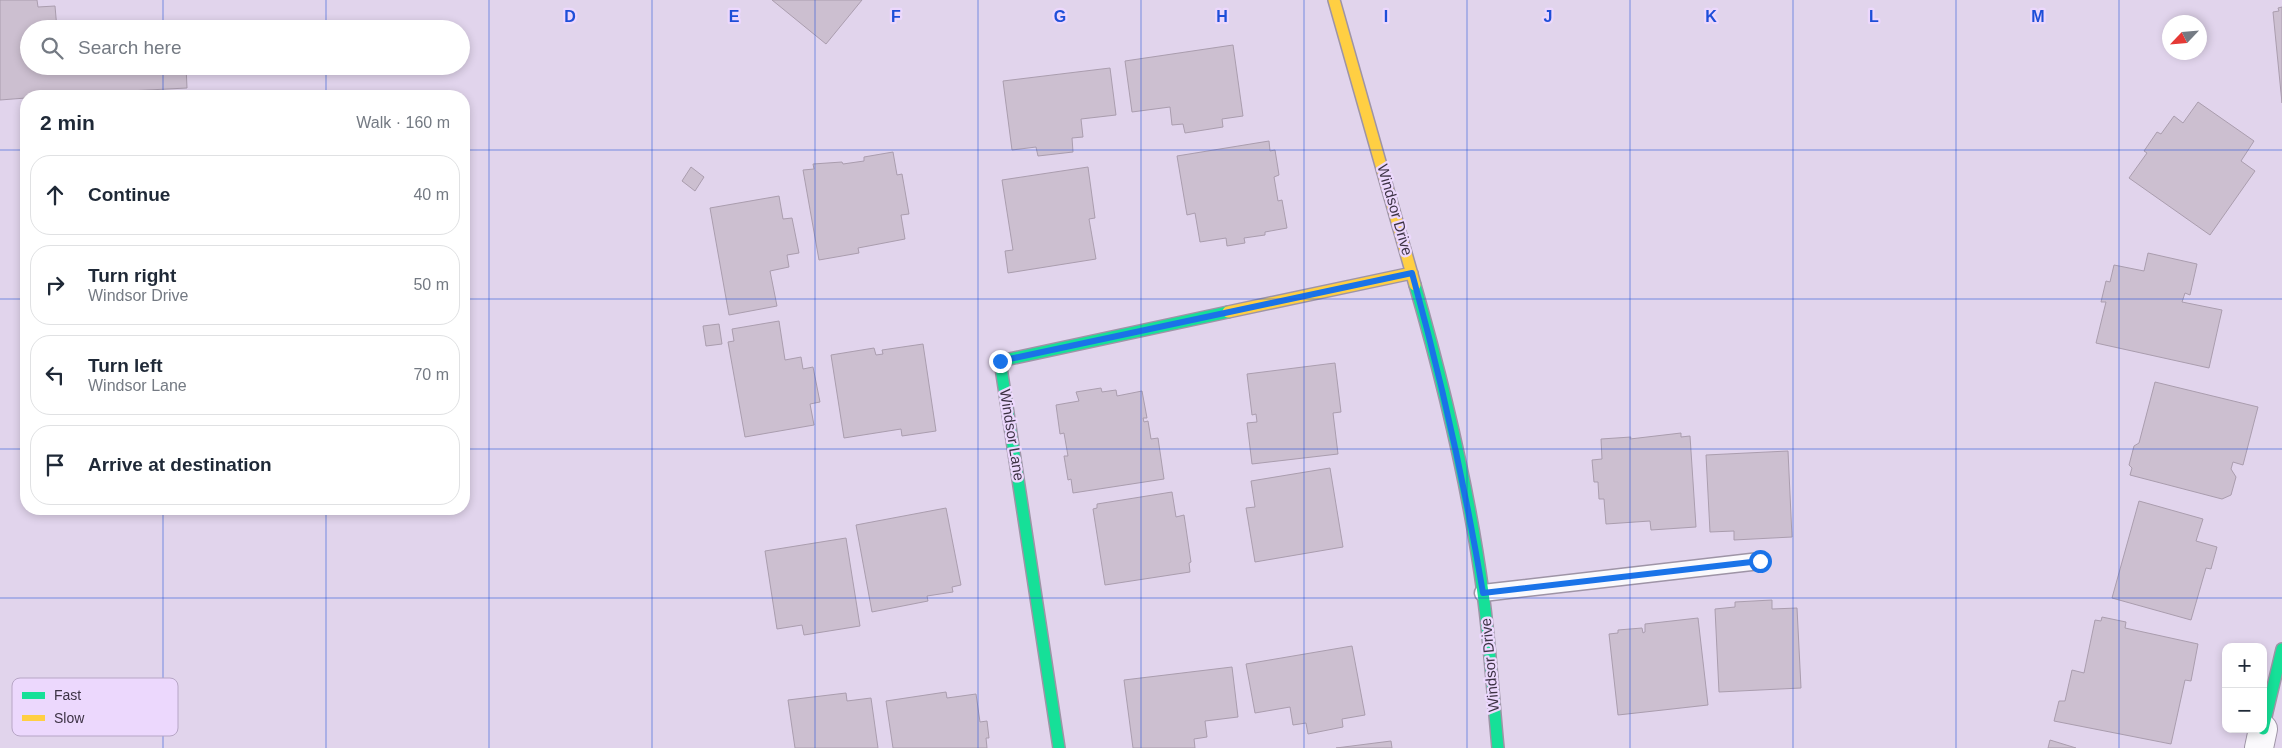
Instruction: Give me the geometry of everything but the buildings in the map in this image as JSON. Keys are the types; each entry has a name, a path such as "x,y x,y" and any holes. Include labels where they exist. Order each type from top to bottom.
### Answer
{"street":[{"name":"Windsor Drive","path":"1334,0 1429,334 1467,498 1483,593 1498,748"},
{"name":"Windsor Lane","path":"1059,748 1000,361 1412,273"},
{"path":"2267,712 2282,649"},
{"path":"2259,748 2262,733"}],"lane":[{"path":"1483,593 1760,561"}],"traffic: fast":[{"path":"1415,285 1446,399 1471,515 1490,651 1498,748"},
{"path":"1059,748 1000,361 1228,312"},
{"path":"2267,712 2282,649"}],"traffic: slow":[{"path":"1334,0 1415,285"},
{"path":"1228,312 1412,273"}],"route":[{"path":"1000,361 1353,284 1412,273 1429,334 1467,498 1483,593 1760,561"}]}
